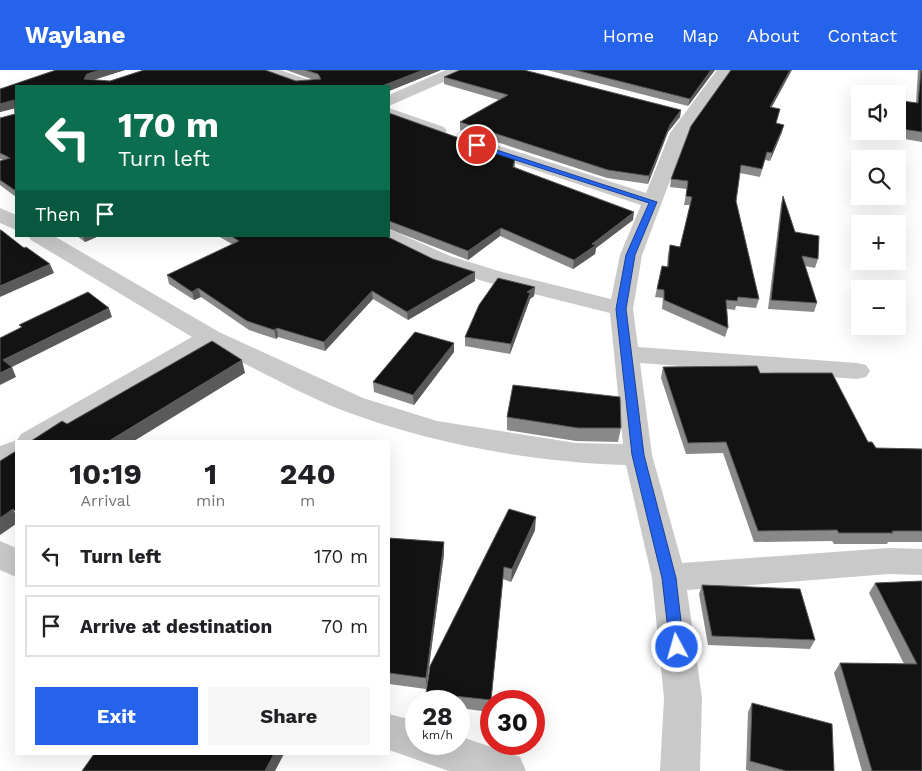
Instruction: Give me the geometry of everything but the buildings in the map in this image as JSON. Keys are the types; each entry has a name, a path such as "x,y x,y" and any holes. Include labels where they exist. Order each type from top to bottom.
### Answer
{"street":[{"path":"265,70 309,85"},
{"path":"390,101 459,70"},
{"path":"680,771 683,698 669,578 638,455 621,309 631,255 679,133 684,112 725,70"},
{"path":"390,113 460,139 653,202"},
{"path":"0,214 15,223"},
{"path":"390,236 442,261 494,277 621,309"},
{"path":"40,237 210,337 353,404 435,430 576,453 638,455"},
{"path":"33,440 210,337"},
{"path":"626,354 857,371"},
{"path":"0,459 15,451"},
{"path":"0,554 15,563"},
{"path":"669,578 889,561 922,562"},
{"path":"390,732 405,737"},
{"path":"459,755 506,771"}],"route":[{"path":"477,145 653,202 631,255 621,309 638,455 669,578 677,647"}]}
